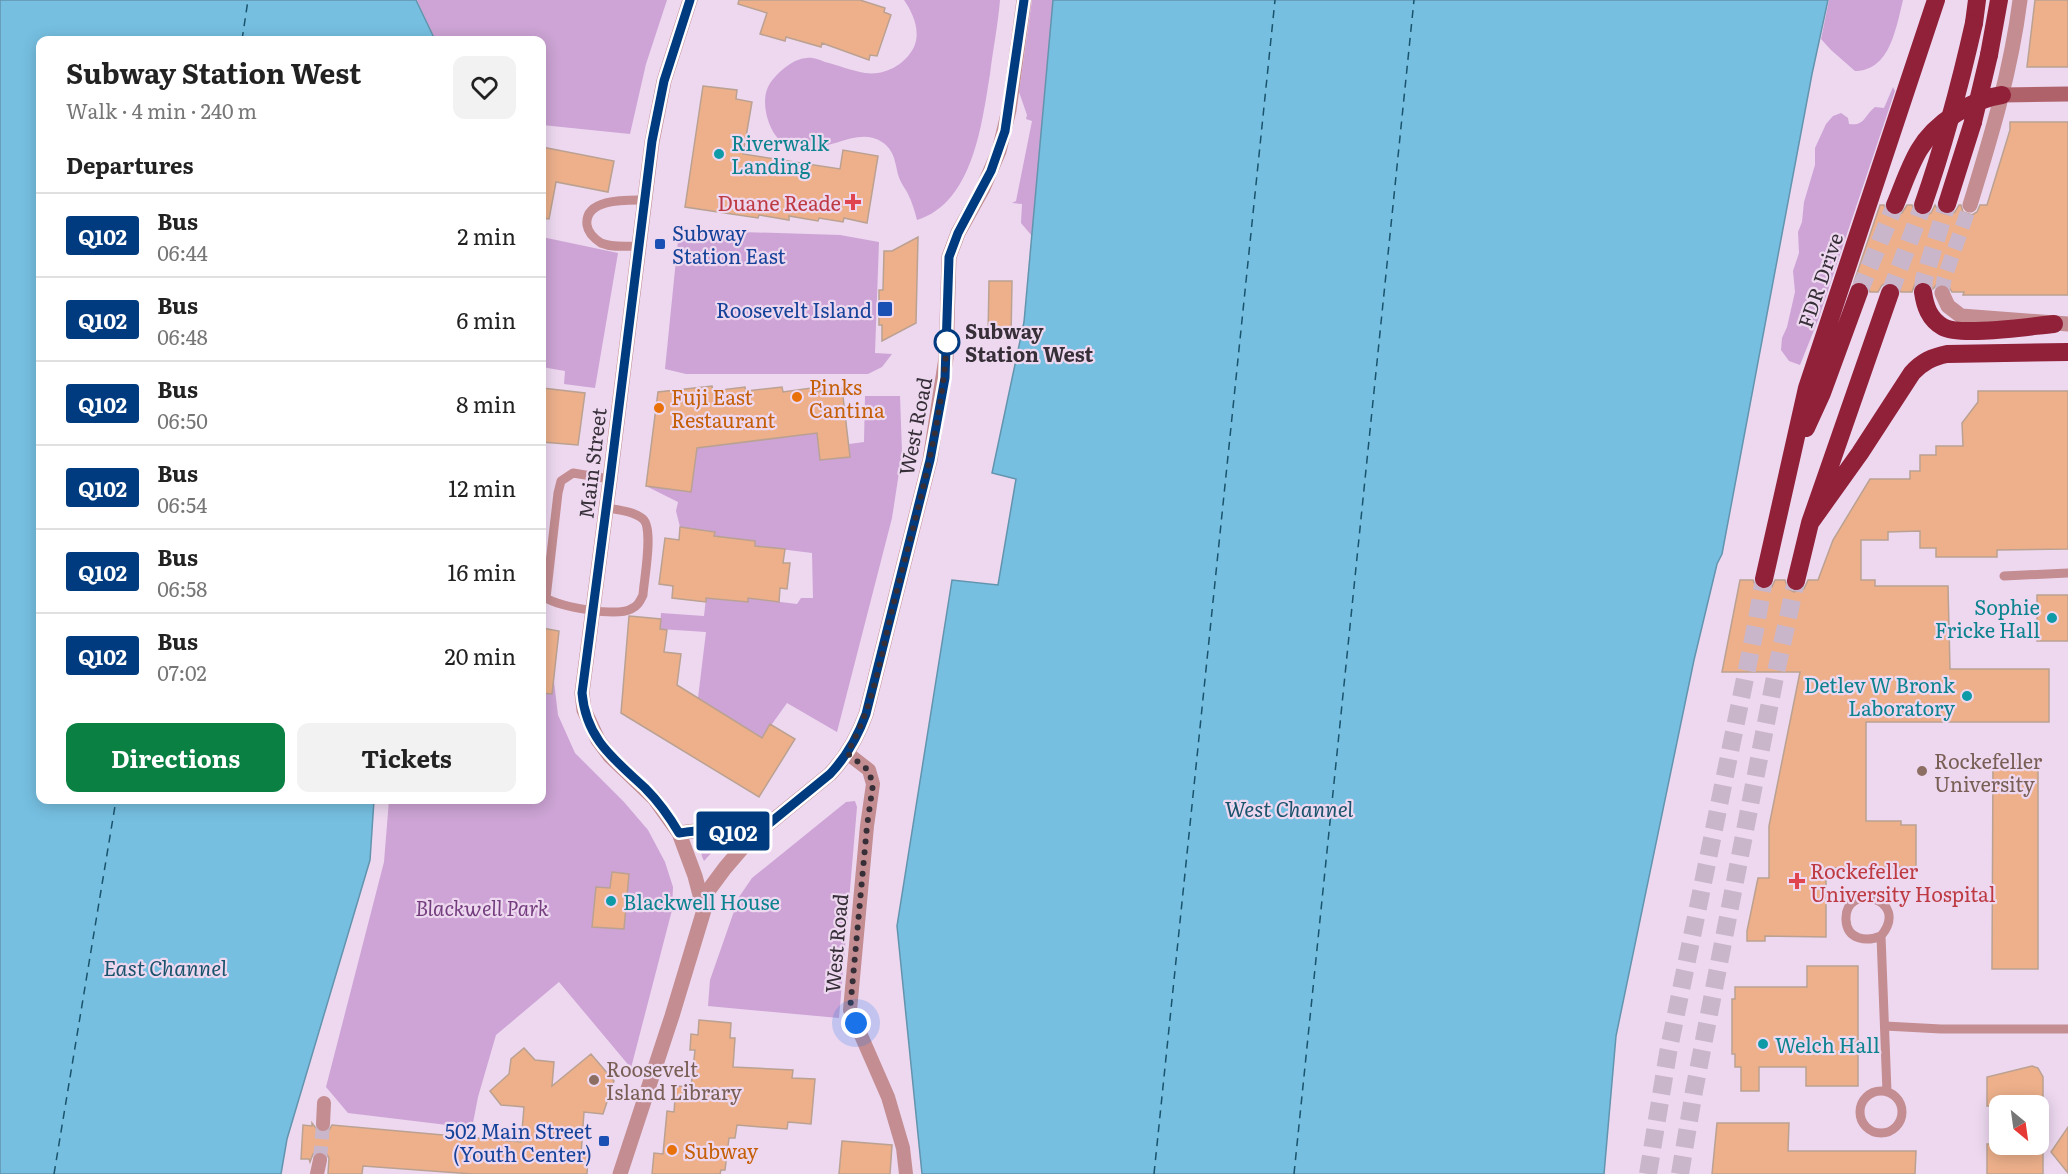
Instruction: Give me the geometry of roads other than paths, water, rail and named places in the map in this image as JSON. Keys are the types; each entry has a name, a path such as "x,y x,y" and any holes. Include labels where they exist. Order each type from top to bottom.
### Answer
{"highway":[{"name":"FDR Drive","path":"1764,579 1807,388 1936,0"},
{"path":"1923,205 1959,90 1977,0"},
{"path":"1947,204 1973,122 1999,0"},
{"path":"1895,205 1911,165 1927,140 1943,124 1963,110 1988,98 2002,95"},
{"path":"1792,456 1822,393 1859,292"},
{"path":"1796,580 1810,523 1890,292"},
{"path":"1923,292 1928,312 1936,322 1950,329 1974,330 2061,324"},
{"path":"1810,523 1912,374 1922,363 1933,357 1947,354 2068,352"}],"main road":[{"path":"2002,95 2068,94"}],"street":[{"name":"Main Street","path":"620,1174 704,910 679,833 654,798 603,748 592,731 582,693 652,141 660,99 690,0"},
{"name":"West Road","path":"749,840 830,774 847,753 866,714 930,460 945,378 949,257 955,238 991,171 1005,131 1024,0"},
{"path":"1970,205 2002,95 2020,0"},
{"path":"1942,292 1948,306 1961,316 2061,324"},
{"name":"West Road","path":"847,753 868,770 873,784 850,1010 888,1097 903,1148 906,1174"},
{"path":"679,833 732,831 749,840 702,899"},
{"path":"322,1124 324,1103"}],"lane":[{"path":"639,246 602,243 590,233 587,226 588,218 594,209 605,203 615,200 644,200"},
{"path":"607,508 630,512 646,522 649,530 643,594 637,605 626,612 593,611 556,604 546,598 561,481 573,473 610,479"},
{"path":"2004,576 2068,573"},
{"path":"1881,936 1871,941 1860,940 1851,933 1846,924 1846,913 1852,903 1861,898 1872,897 1882,902 1888,910 1890,920 1881,936 1887,1092"},
{"path":"1885,1026 1941,1029 2068,1029"},
{"path":"1878,1091 1887,1092 1896,1097 1902,1107 1901,1118 1891,1131 1876,1133 1861,1121 1860,1108 1870,1094 1878,1091"}],"water":[{"name":"East Channel","path":"0,0 416,0 433,36 36,36 36,804 374,804 370,860 287,1139 281,1174 0,1174"},
{"name":"West Channel","path":"1053,0 1828,0 1812,74 1722,554 1717,564 1694,660 1616,1036 1604,1174 922,1174 897,926 952,580 998,585 1016,479 992,473 1024,322"}],"tunnel":[{"path":"1923,292 1924,279 1947,204"},
{"path":"1859,292 1895,205"},
{"path":"1890,293 1923,205"},
{"path":"1942,293 1944,279 1970,205"},
{"path":"1648,1174 1668,1053 1764,579"},
{"path":"1680,1174 1694,1091 1796,581"},
{"path":"320,1160 323,1124"}],"place":[{"name":"Riverwalk Landing","path":"719,154"},
{"name":"Duane Reade","path":"853,202"},
{"name":"Subway Station East","path":"660,244"},
{"name":"Roosevelt Island","path":"885,309"},
{"name":"Subway Station West","path":"947,342"},
{"name":"Pinks Cantina","path":"797,397"},
{"name":"Fuji East Restaurant","path":"659,408"},
{"name":"Sophie Fricke Hall","path":"2052,618"},
{"name":"Detlev W Bronk Laboratory","path":"1967,696"},
{"name":"Rockefeller University","path":"1922,771"},
{"name":"Rockefeller University Hospital","path":"1797,881"},
{"name":"Blackwell House","path":"611,901"},
{"name":"Welch Hall","path":"1763,1044"},
{"name":"Roosevelt Island Library","path":"594,1080"},
{"name":"502 Main Street (Youth Center)","path":"604,1141"},
{"name":"Subway","path":"672,1150"}],"park label":[{"name":"Blackwell Park","path":"482,907"}]}
